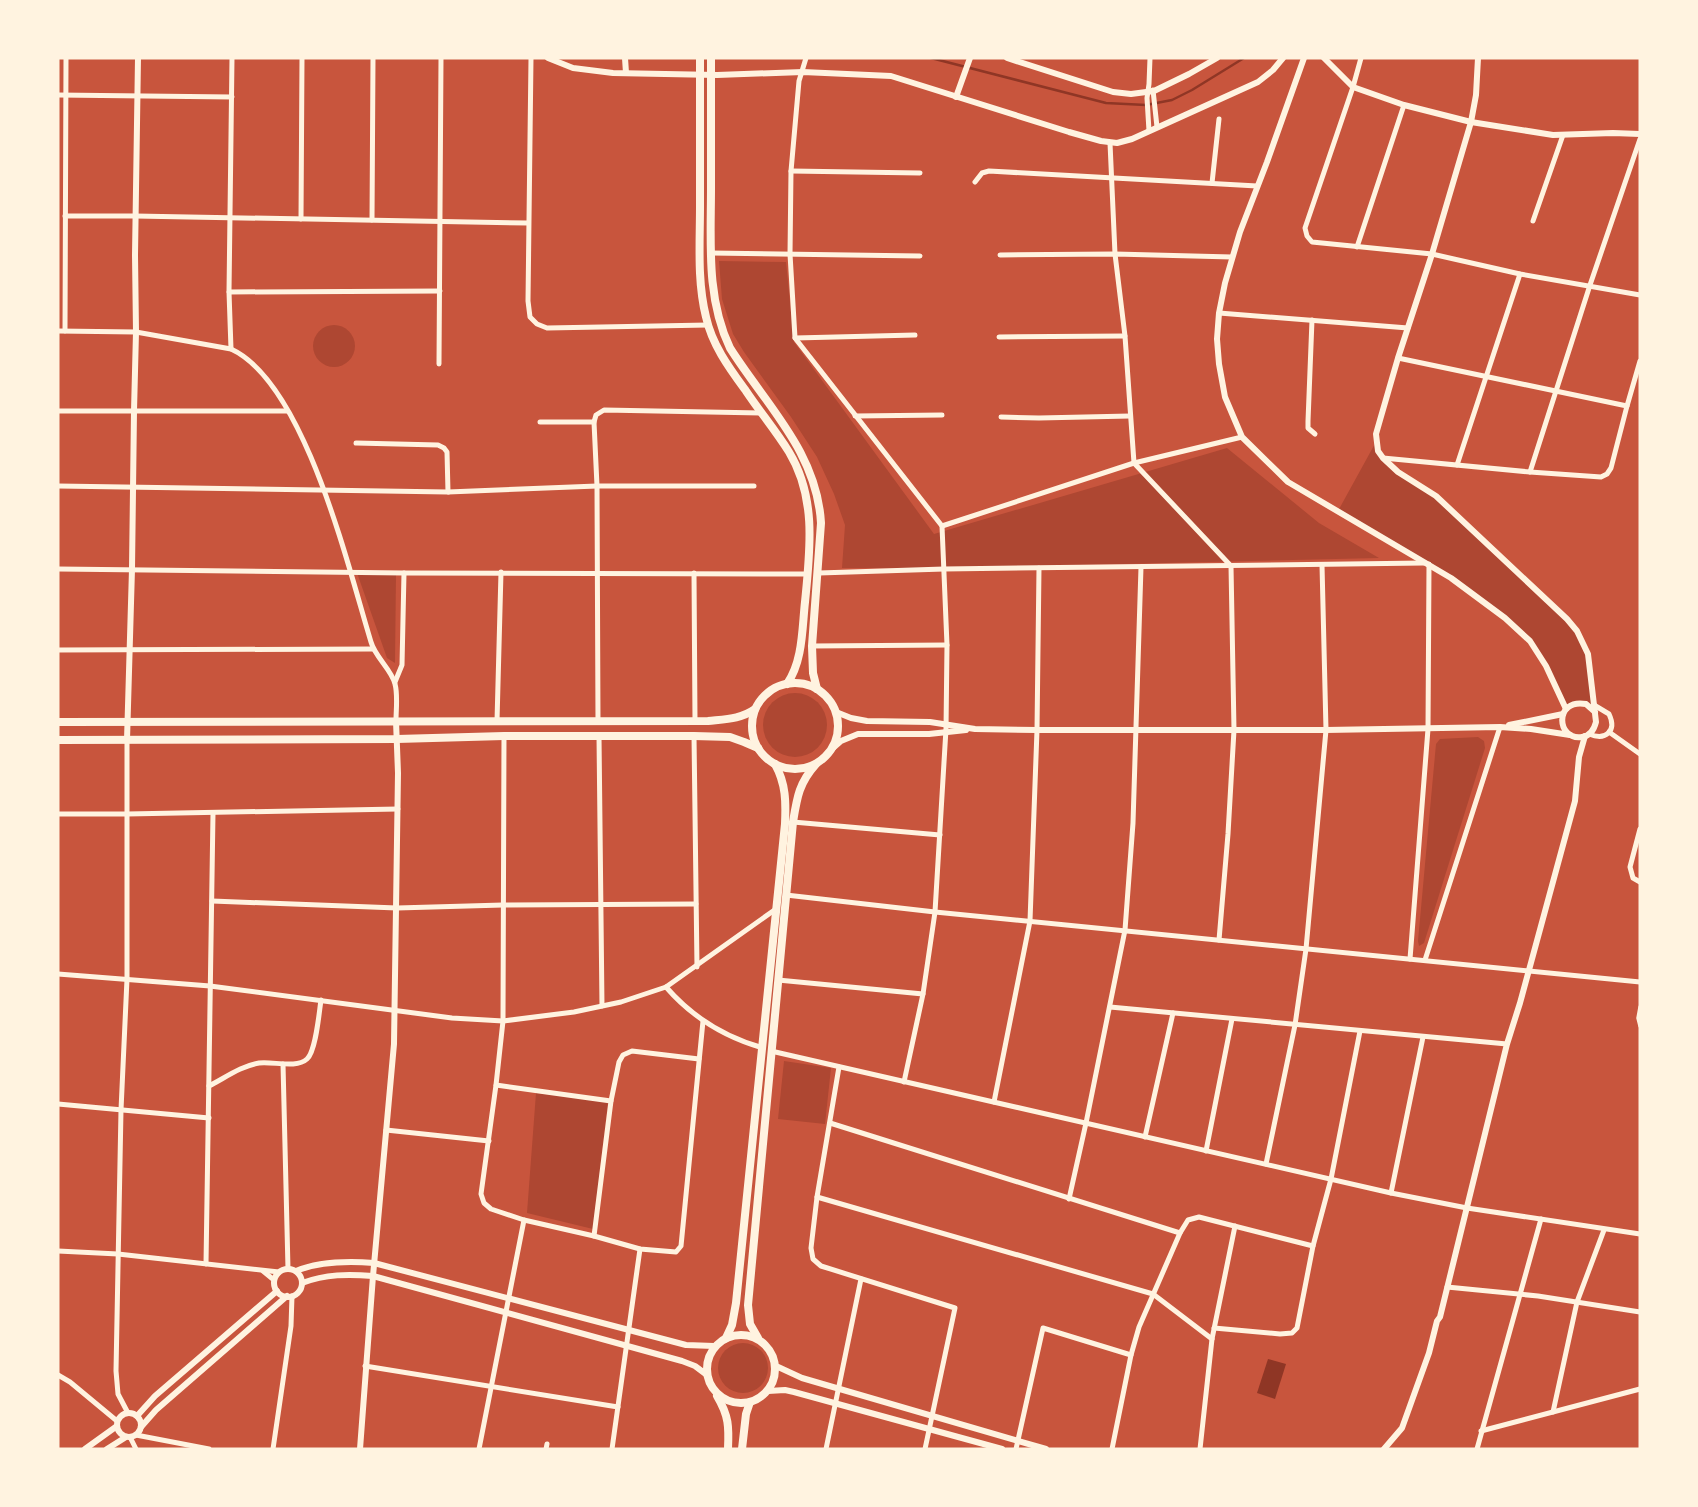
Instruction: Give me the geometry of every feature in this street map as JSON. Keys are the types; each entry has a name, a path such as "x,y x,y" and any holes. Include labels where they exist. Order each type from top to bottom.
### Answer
{"main road":[{"path":"701,58 700,271 708,325 733,373 789,452 804,489 810,525 808,574 799,652 793,674 786,684"},
{"path":"711,58 711,253 714,296 723,333 738,360 797,445 813,478 821,523 812,646 813,673 817,689"},
{"path":"58,722 695,721 747,715 777,687 797,683 817,689 828,698 836,712 839,728 833,748 826,757 806,768 793,769 775,764 764,756 753,738 755,709"},
{"path":"58,740 694,736 730,737 758,748"},
{"path":"758,1339 750,1324 748,1305 786,802 783,783 775,764"},
{"path":"726,1338 732,1325 736,1303 778,980 797,796 806,776 816,764"},
{"path":"714,1391 727,1401 735,1403 760,1398 768,1391 776,1366 767,1346 758,1339 737,1334 714,1346 709,1355 707,1375 714,1391 727,1416 729,1423 728,1449"},
{"path":"742,1449 750,1402"}],"street":[{"path":"66,58 65,242 61,331 136,332 167,336 231,349 241,353 259,369 273,385 311,456 373,649 395,682"},
{"path":"128,1413 117,1389 121,1110 127,979 127,740 136,332 138,58"},
{"path":"231,349 229,292 232,58"},
{"path":"301,219 302,58"},
{"path":"372,220 373,58"},
{"path":"439,364 441,58"},
{"path":"531,58 528,223 530,317 547,328 708,325"},
{"path":"548,58 573,68 613,74 803,72 891,76 957,93 1069,132 1110,143 1125,141 1258,82 1273,71 1283,58"},
{"path":"625,58 626,74"},
{"path":"806,58 799,80 791,171 790,254 795,338 942,526 947,645 946,728 936,912 923,994 904,1082"},
{"path":"957,93 970,58"},
{"path":"1007,58 1113,92 1131,94 1150,92 1217,58"},
{"path":"1149,129 1150,58"},
{"path":"1304,58 1232,257 1219,313 1217,339 1224,397 1242,437 1288,482 1451,578 1530,641 1546,666 1564,711 1564,728 1573,736 1579,757"},
{"path":"1324,58 1353,87 1404,105 1471,122 1541,134 1613,133 1640,137 1530,472"},
{"path":"1361,58 1305,228 1312,242 1432,254 1520,274 1640,295"},
{"path":"1384,1449 1402,1428 1440,1317 1507,1044 1575,801 1579,757 1587,735 1593,731 1597,722 1588,654 1577,631 1436,496 1398,472 1378,451 1376,434 1471,122 1478,58"},
{"path":"1150,92 1157,126"},
{"path":"58,95 232,97"},
{"path":"1357,247 1404,105"},
{"path":"1212,183 1219,119"},
{"path":"1533,221 1563,135"},
{"path":"1110,143 1115,254 1125,336 1134,463 1231,566 1234,730 1219,940"},
{"path":"58,165 65,165"},
{"path":"791,171 920,173"},
{"path":"975,182 982,173 989,171 1258,186"},
{"path":"65,216 528,223"},
{"path":"58,242 65,242"},
{"path":"711,253 920,256"},
{"path":"1000,255 1232,257"},
{"path":"1457,465 1520,274"},
{"path":"229,292 440,291"},
{"path":"1219,313 1408,328"},
{"path":"1312,320 1308,428 1315,434"},
{"path":"795,338 915,335"},
{"path":"999,337 1125,336"},
{"path":"1398,358 1626,406"},
{"path":"1383,458 1601,477 1611,468 1640,361"},
{"path":"598,721 596,415 604,410 761,413"},
{"path":"58,411 287,411"},
{"path":"855,416 942,415"},
{"path":"1001,417 1130,416"},
{"path":"540,422 594,422"},
{"path":"942,526 1134,463 1242,437"},
{"path":"356,443 438,445 444,448 447,452 447,492"},
{"path":"58,486 324,492 447,492 597,486 754,486"},
{"path":"818,573 944,569 1427,564"},
{"path":"1410,959 1428,729 1427,564"},
{"path":"1266,1164 1295,1025 1307,948 1326,730 1322,565"},
{"path":"1069,1199 1125,930 1133,824 1141,567"},
{"path":"994,1102 1030,921 1037,730 1039,568"},
{"path":"58,569 808,574"},
{"path":"496,721 501,572"},
{"path":"360,1449 396,1010 398,809 395,682 402,665 404,573"},
{"path":"694,573 695,721"},
{"path":"812,646 947,645"},
{"path":"58,650 373,649"},
{"path":"836,712 867,721 930,722 946,728 975,729 1326,730 1500,727 1601,737 1609,732 1612,725 1609,714 1581,703 1573,704 1564,711 1500,727"},
{"path":"1425,960 1500,727"},
{"path":"833,748 841,741 858,734 929,734 946,728"},
{"path":"1609,732 1640,754"},
{"path":"504,736 503,1021 481,1194 484,1203 491,1209 524,1220 640,1249 676,1252 681,1246 703,1021"},
{"path":"599,736 602,1006"},
{"path":"694,736 697,967"},
{"path":"58,814 398,809"},
{"path":"206,1264 213,813"},
{"path":"793,822 940,835"},
{"path":"1640,829 1630,867 1633,878 1640,882"},
{"path":"786,895 1640,982"},
{"path":"212,901 397,908 696,904"},
{"path":"58,974 210,986 452,1018 503,1021 602,1006 666,987 776,909"},
{"path":"778,980 923,994"},
{"path":"666,987 683,1006 703,1021 736,1039 767,1049 1391,1193 1467,1208 1640,1234"},
{"path":"209,1086 253,1065 265,1062 284,1065 302,1062 310,1056 321,1000"},
{"path":"1110,1007 1507,1044"},
{"path":"1640,1007 1640,1026"},
{"path":"1145,1137 1173,1013"},
{"path":"1206,1151 1231,1018"},
{"path":"1214,1328 1280,1334 1292,1333 1297,1328 1313,1246 1331,1179 1360,1031"},
{"path":"1391,1193 1423,1037"},
{"path":"594,1236 611,1101 619,1062 624,1055 632,1051 699,1059"},
{"path":"284,1065 288,1269"},
{"path":"839,1067 817,1197 811,1248 813,1259 821,1266 955,1308 925,1449"},
{"path":"496,1085 611,1101"},
{"path":"58,1104 209,1118"},
{"path":"830,1123 1180,1233"},
{"path":"386,1130 489,1141"},
{"path":"817,1197 1153,1294 1212,1339"},
{"path":"1112,1449 1139,1327 1188,1220 1196,1217 1313,1246"},
{"path":"1477,1449 1541,1219"},
{"path":"480,1449 524,1220"},
{"path":"1200,1449 1212,1339 1236,1226"},
{"path":"1553,1412 1577,1302 1604,1230"},
{"path":"612,1449 640,1249"},
{"path":"58,1251 118,1254 279,1272 340,1262 374,1263 686,1345 714,1346"},
{"path":"261,1269 274,1280 277,1291"},
{"path":"107,1449 131,1436 156,1410 299,1291 302,1283 296,1271"},
{"path":"274,1280 279,1272"},
{"path":"302,1283 335,1275 373,1276 689,1364 707,1375"},
{"path":"826,1449 861,1279"},
{"path":"1447,1287 1521,1294 1640,1312"},
{"path":"137,1416 155,1396 277,1291"},
{"path":"277,1291 290,1296"},
{"path":"273,1449 291,1326 290,1296"},
{"path":"1016,1449 1043,1328 1131,1355"},
{"path":"365,1366 618,1407"},
{"path":"776,1366 802,1378 1046,1449"},
{"path":"58,1375 117,1423 120,1433 209,1449"},
{"path":"1481,1431 1640,1389"},
{"path":"768,1391 785,1390 1002,1449"},
{"path":"85,1449 117,1423 122,1415 128,1413 137,1416 141,1427"},
{"path":"131,1436 136,1449"}],"shaded area":[{"path":"719,261 786,262 794,342 934,534 1227,448 1319,523 1379,558 842,568 845,525 834,494 817,457 733,334 722,299"},
{"path":"334,325 349,331 355,346 349,361 334,367 319,361 313,346 319,331"},
{"path":"1377,440 1378,451 1398,472 1436,496 1567,619 1583,641 1595,712 1581,703 1566,709 1530,641 1451,578 1338,511"},
{"path":"356,570 396,574 395,663 387,658"},
{"path":"789,693 801,693 818,702 825,713 825,737 818,748 801,757 789,757 777,752 768,743 763,731 763,719 768,707 777,698"},
{"path":"1478,737 1484,741 1485,748 1424,943 1419,946 1436,744 1440,739"},
{"path":"784,1061 831,1068 825,1124 778,1119"},
{"path":"536,1093 608,1102 593,1229 527,1213"},
{"path":"743,1343 761,1350 768,1368 761,1386 743,1393 725,1386 718,1368 725,1350"},
{"path":"1268,1359 1286,1364 1275,1399 1257,1393"}],"waterway":[{"path":"931,58 1106,103 1146,105 1172,100 1244,58"}]}
